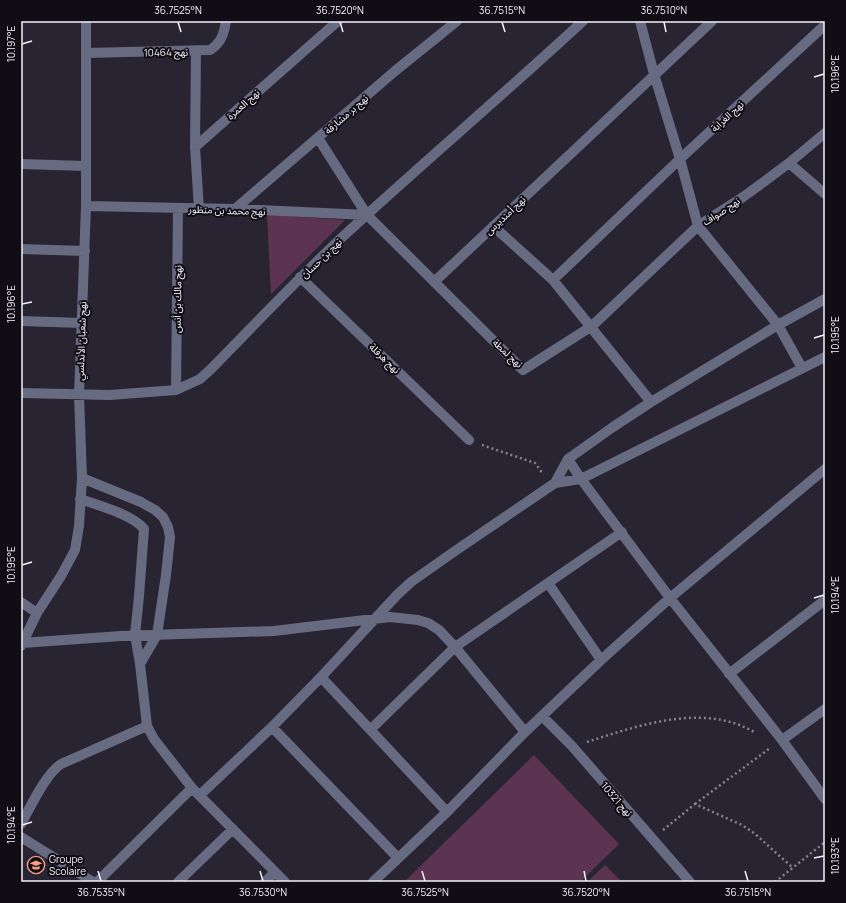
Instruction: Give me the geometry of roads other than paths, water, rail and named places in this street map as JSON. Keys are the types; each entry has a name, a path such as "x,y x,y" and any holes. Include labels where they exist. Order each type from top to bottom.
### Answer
{"street":[{"name":"نهج شعبان الأندلسي","path":"22,644 37,613 61,576 75,550 77,540 82,478 79,396 86,206 86,21"},
{"name":"نهج 10464","path":"86,53 210,50 221,40 226,21"},
{"name":"نهج العمرة","path":"195,147 338,21"},
{"name":"نهج بر مشارقة","path":"235,209 395,71 457,21"},
{"name":"نهج بن حسان","path":"21,393 79,396 135,394 176,390 200,379 300,277 583,21"},
{"path":"592,326 698,226 640,21"},
{"name":"نهج أمنديرس","path":"434,282 712,21"},
{"name":"نهج الغرابة","path":"554,280 680,159 825,25"},
{"path":"196,51 195,147 199,209"},
{"name":"نهج صواف","path":"802,368 778,325 698,226 743,197 789,163 825,133"},
{"path":"318,138 367,215 434,282"},
{"path":"789,163 825,194"},
{"path":"21,164 86,166"},
{"name":"نهج محمد بن منظور","path":"86,206 235,209 367,215"},
{"name":"نهج مالك بن أنس","path":"176,390 178,208"},
{"path":"493,226 554,280 651,402"},
{"path":"21,249 85,250"},
{"name":"نهج هرقلة","path":"300,277 469,440"},
{"name":"نهج لمطة","path":"434,282 523,370 592,326"},
{"path":"552,485 568,459 613,427 651,402 825,298"},
{"path":"21,321 82,323"},
{"path":"200,795 272,727 411,582 552,485 581,479 825,357"},
{"path":"568,459 581,479 670,598 782,740 825,799"},
{"path":"373,882 447,812 525,732 602,660 670,598 825,469"},
{"path":"82,478 141,502 163,516 168,526 170,547 157,635 140,664"},
{"path":"80,499 130,518 140,524 144,529 135,635 147,726 154,739 192,788 285,882"},
{"path":"371,729 455,647 622,532"},
{"path":"548,583 602,660"},
{"path":"729,674 825,600"},
{"path":"21,602 37,613"},
{"path":"22,644 135,635 274,631 399,617 418,620 428,623 439,630 455,647 525,732"},
{"path":"321,677 447,812"},
{"path":"782,740 825,709"},
{"name":"نهج 10321","path":"542,716 572,746 651,839 690,882"},
{"path":"21,824 56,767 147,726"},
{"path":"272,727 398,858"},
{"path":"97,882 192,788"},
{"path":"178,882 233,829"},
{"path":"21,837 93,882"},
{"path":"265,882 276,872"}],"place":[{"name":"Groupe Scolaire","path":"36,865"}]}
